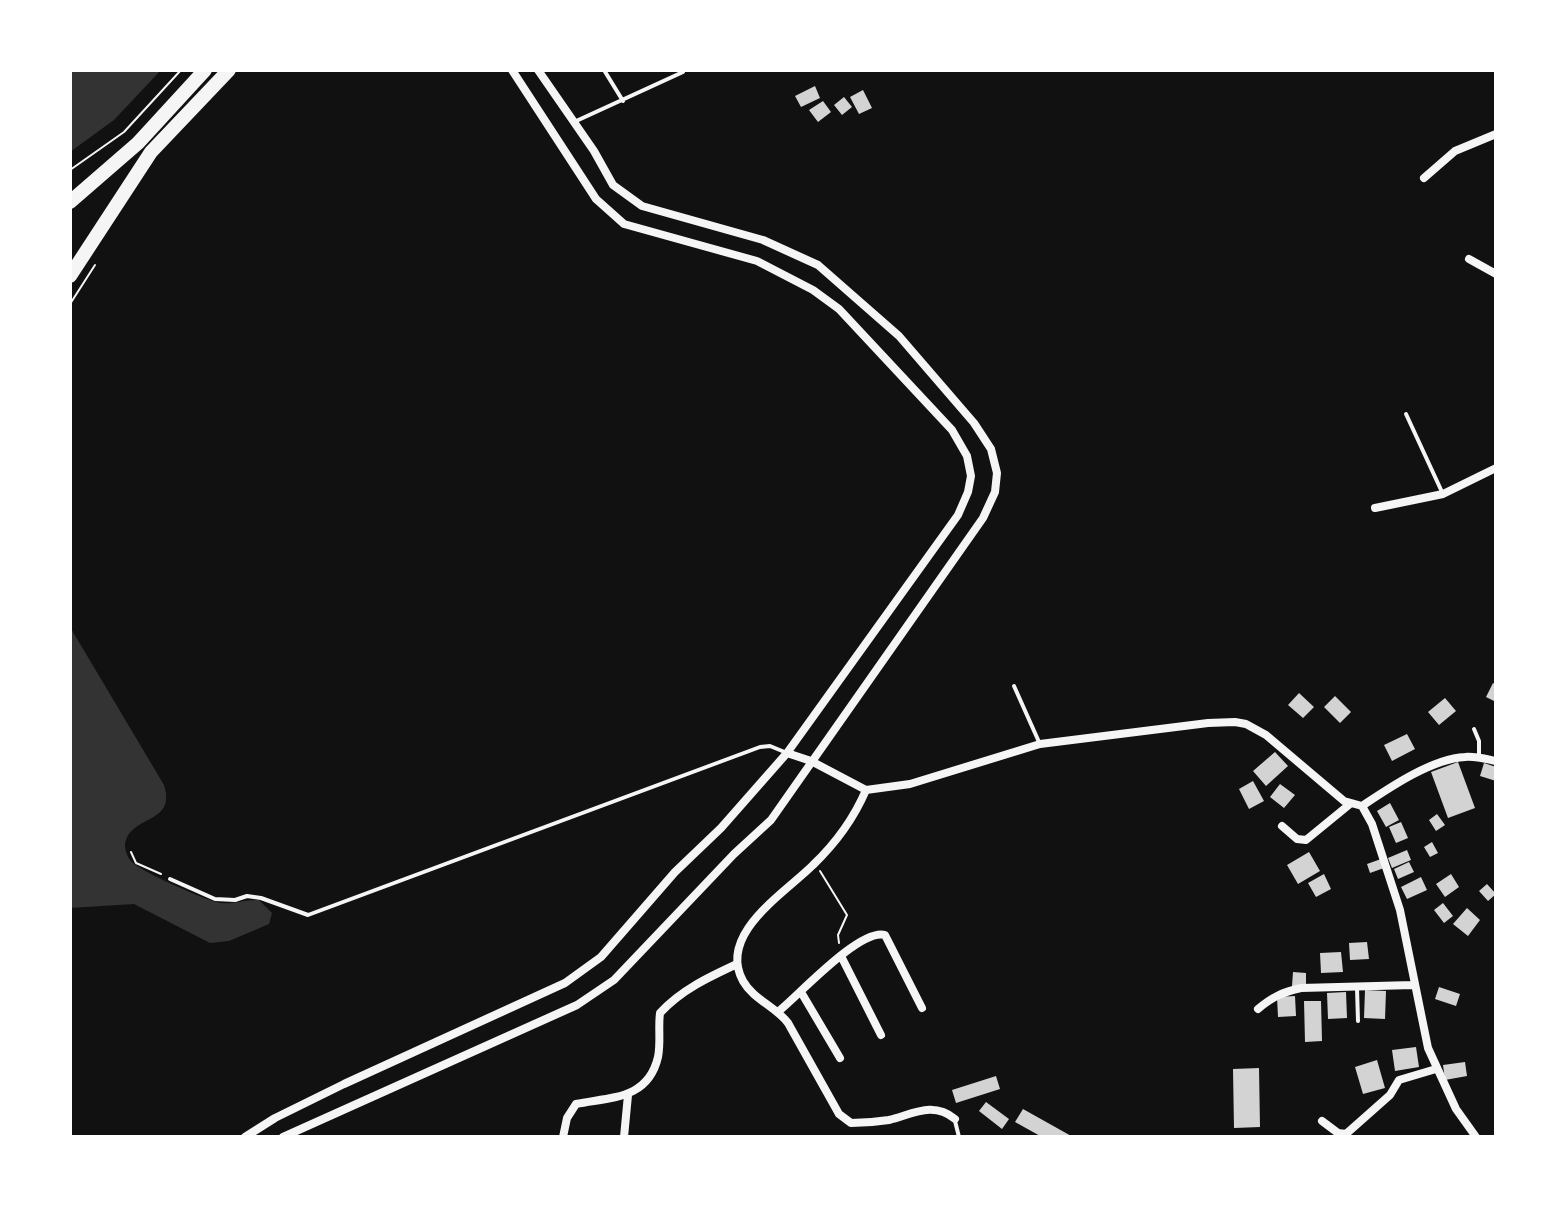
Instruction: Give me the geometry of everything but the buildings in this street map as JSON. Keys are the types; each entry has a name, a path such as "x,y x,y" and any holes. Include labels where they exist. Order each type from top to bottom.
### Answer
{"highway":[{"path":"70,202 138,143 205,70"},
{"path":"70,276 151,152 229,70"}],"street":[{"path":"245,1137 275,1118 344,1084 565,983 601,957 675,872 721,828 787,753 958,515 968,492 971,476 967,456 952,430 839,309 813,290 757,261 624,224 596,199 512,70"},
{"path":"283,1137 577,1005 614,980 734,854 771,820 983,518 995,492 997,473 991,449 974,423 899,336 818,265 763,240 642,206 613,185 538,70"},
{"path":"1424,178 1455,151 1496,134"},
{"path":"1469,259 1496,274"},
{"path":"1375,508 1443,494 1496,468"},
{"path":"787,753 811,761 866,790 910,784 1040,744 1208,723 1246,724 1266,735 1327,788 1350,804 1362,806 1390,787 1444,761 1464,757 1496,761"},
{"path":"866,790 855,816 815,864 773,901 748,929 738,947 737,964 744,984 779,1011 839,1114 851,1123 888,1120 921,1110 944,1110 955,1119"},
{"path":"1282,826 1297,839 1306,840 1350,804"},
{"path":"1362,806 1372,824 1400,910 1428,1048 1456,1109 1476,1137"},
{"path":"779,1011 841,956 871,935 885,935 922,1008"},
{"path":"841,956 881,1035"},
{"path":"563,1137 567,1118 576,1104 628,1095 651,1074 657,1059 660,1013 671,1001 699,982 737,964"},
{"path":"1258,1009 1284,992 1323,986 1413,985"},
{"path":"801,992 840,1058"},
{"path":"1322,1121 1338,1133 1346,1134 1390,1095 1399,1080 1436,1069"},
{"path":"624,1137 628,1095"}],"lane":[{"path":"604,70 623,101"},
{"path":"574,122 683,72"},
{"path":"1406,414 1443,494"},
{"path":"1014,686 1040,744"},
{"path":"1474,729 1479,741 1478,758"},
{"path":"170,879 215,899 261,898 308,915 760,747 770,746 787,753"},
{"path":"1357,986 1358,1021"},
{"path":"955,1119 959,1137"}],"path":[{"path":"70,170 124,132 181,70"},
{"path":"70,304 95,265"},
{"path":"131,852 136,863 170,879"},
{"path":"815,864 833,888 847,915 838,935 841,956"}],"shaded area":[{"path":"70,70 161,70 114,120 70,152"},
{"path":"70,627 164,785 166,797 160,813 137,826 126,840 125,849 129,858 159,878 216,902 259,900 272,913 269,924 229,941 210,943 134,904 70,908"}]}
